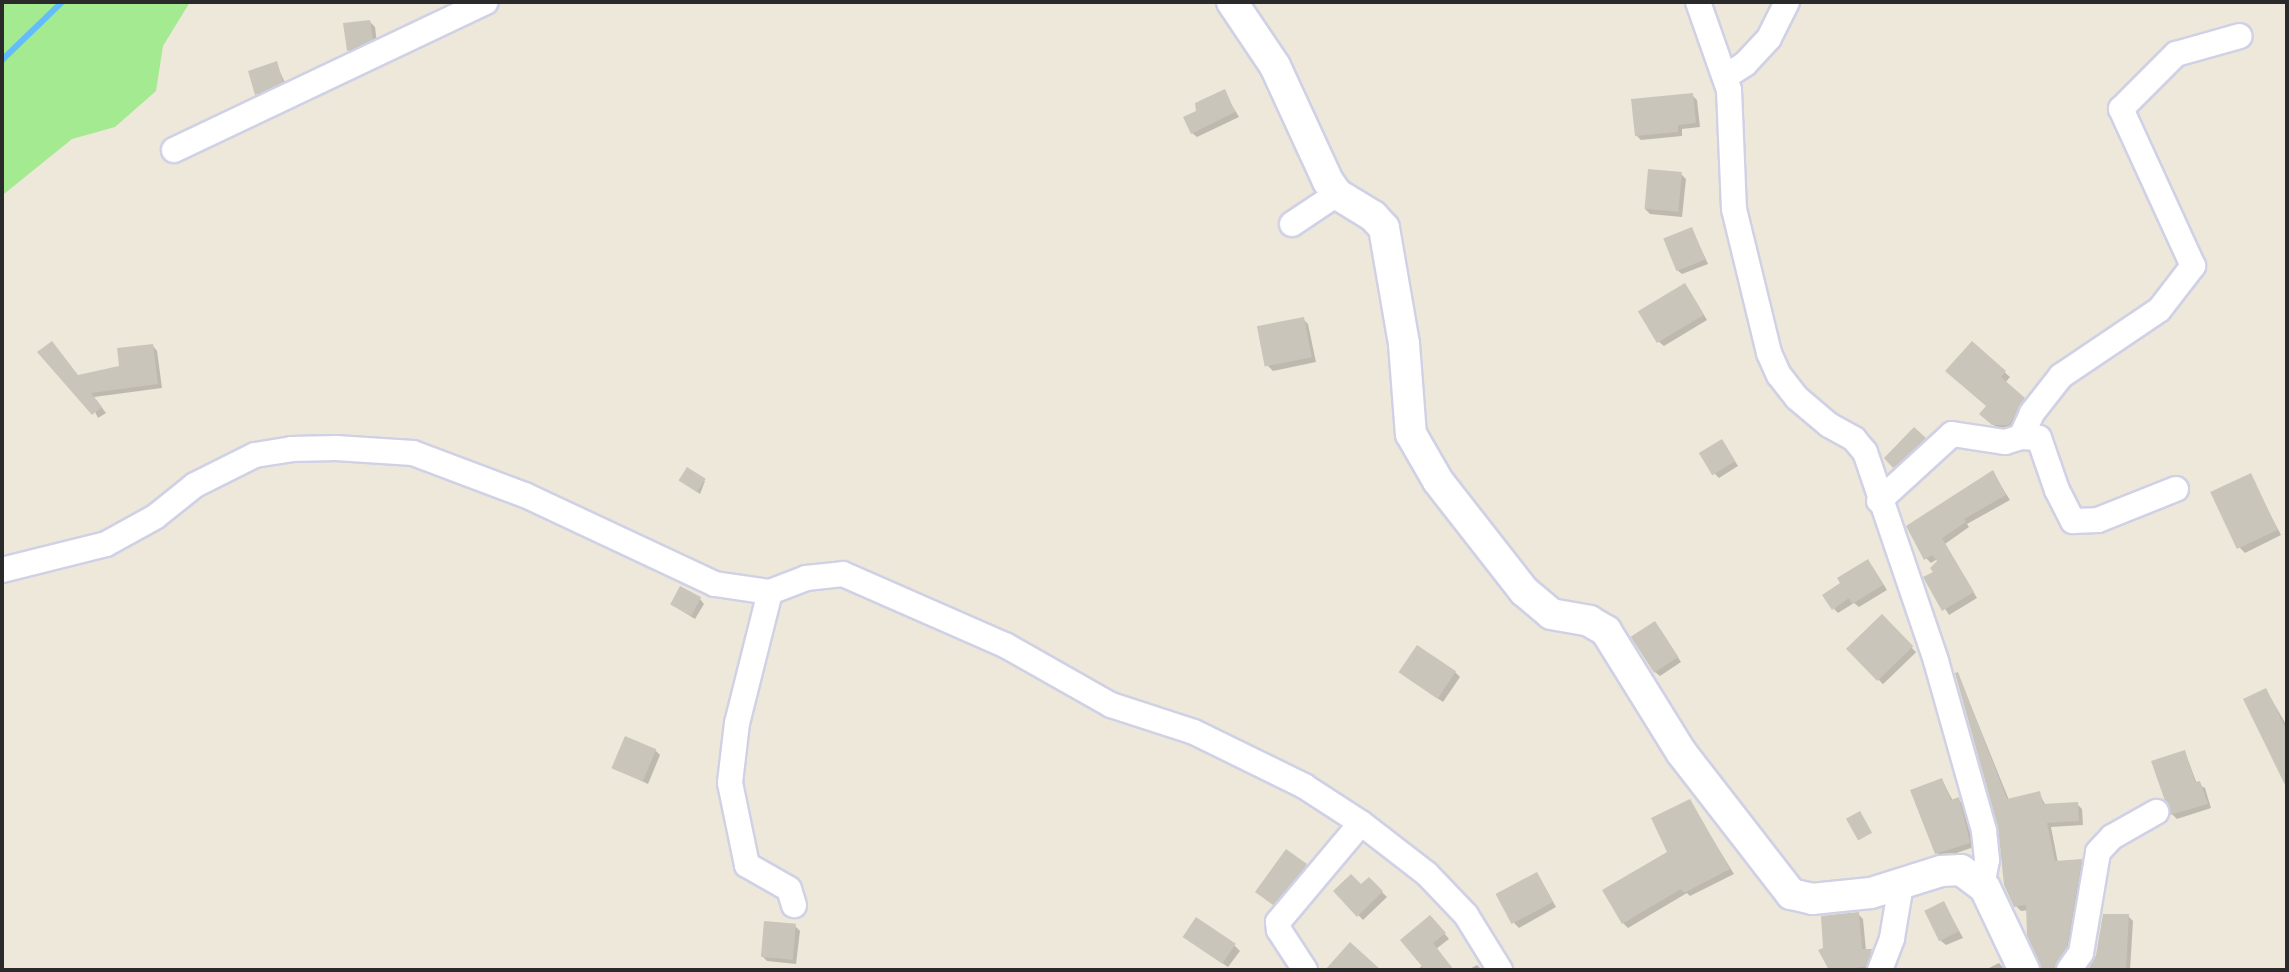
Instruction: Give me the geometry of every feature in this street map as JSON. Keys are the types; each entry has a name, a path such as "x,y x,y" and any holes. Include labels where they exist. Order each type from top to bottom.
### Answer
{"street":[{"path":"174,150 486,2"},
{"path":"1232,2 1275,66 1328,181 1337,194 1373,216 1384,228 1404,344 1411,434 1421,455 1524,591 1551,614 1589,621 1606,631 1681,752 1791,894 1800,898 1822,898 1871,893 1956,869 1967,872 1982,885 2024,970"},
{"path":"1698,2 1731,102 1734,209 1769,353 1779,375 1797,398 1861,446 1936,661 1984,831 1987,860 1982,885"},
{"path":"1725,77 1745,64 1769,38 1787,2"},
{"path":"2021,437 2032,413 2061,376 2159,310 2193,266 2121,109 2176,54 2240,36"},
{"path":"1292,224 1337,194"},
{"path":"1879,501 1952,434 2005,442 2021,437 2039,438 2057,490 2073,521 2098,520 2176,489"},
{"path":"2,570 106,544 155,517 195,485 255,455 291,449 379,449 413,453 453,466 715,584 770,592 806,578 843,574 1005,645 1111,705 1194,732 1304,786 1361,823 1447,892 1466,915 1500,970"},
{"path":"770,592 737,723 730,783 747,865 789,889 794,905"},
{"path":"2069,970 2081,953 2098,852 2112,837 2156,812"},
{"path":"1305,970 1279,930 1278,922 1361,823"},
{"path":"1880,970 1892,938 1901,885"}],"green space":[{"path":"2,2 190,2 163,46 156,91 115,127 72,139 4,194 2,202"}],"building":[{"path":"370,20 373,39 347,51 343,23"},
{"path":"277,61 283,82 255,95 248,71"},
{"path":"1225,89 1235,112 1191,134 1183,117 1196,111 1195,103"},
{"path":"1693,93 1696,123 1678,125 1678,132 1635,136 1631,99"},
{"path":"1648,169 1682,172 1678,212 1645,209"},
{"path":"1692,227 1705,259 1676,271 1663,239"},
{"path":"1685,283 1704,315 1657,343 1638,311"},
{"path":"1304,317 1312,357 1265,366 1257,326"},
{"path":"52,341 78,375 119,366 117,348 153,344 158,384 91,393 102,407 92,415 37,352"},
{"path":"1972,341 2006,371 2001,377 2025,398 2009,425 1992,425 1979,414 1986,406 1945,371"},
{"path":"1914,427 1926,438 1893,468 1884,458"},
{"path":"1722,439 1735,461 1712,475 1699,453"},
{"path":"687,467 706,479 697,492 679,481"},
{"path":"1993,470 2006,495 1964,519 1966,522 1942,538 1974,592 1942,611 1923,577 1933,572 1930,568 1937,561 1932,555 1924,560 1906,526"},
{"path":"2251,473 2278,530 2237,549 2210,492"},
{"path":"1868,559 1883,585 1852,604 1849,598 1832,610 1822,595 1840,583 1837,578"},
{"path":"680,586 701,597 691,616 670,605"},
{"path":"1882,614 1913,646 1877,681 1846,649"},
{"path":"1655,621 1678,657 1654,673 1631,637"},
{"path":"1417,645 1456,671 1438,699 1399,672"},
{"path":"1958,672 2007,799 2040,791 2043,804 2078,802 2079,821 2047,823 2055,861 2082,859 2067,947 2054,970 2042,970 2027,935 2026,905 2014,907 2004,885 1998,827 1955,673"},
{"path":"2266,688 2287,731 2287,789 2243,699"},
{"path":"625,736 656,749 643,782 611,768"},
{"path":"2185,750 2195,782 2200,781 2208,804 2170,815 2151,761"},
{"path":"1942,778 1951,800 1959,797 1970,843 1935,854 1910,790"},
{"path":"1690,799 1730,869 1684,893 1681,889 1622,924 1602,890 1667,852 1651,818"},
{"path":"1860,811 1872,833 1858,841 1846,819"},
{"path":"1286,849 1307,864 1273,905 1255,892"},
{"path":"1537,872 1553,902 1511,924 1496,894"},
{"path":"1351,874 1361,884 1369,877 1383,891 1357,917 1333,891"},
{"path":"1944,901 1959,932 1939,941 1924,911"},
{"path":"1859,912 1862,949 1872,949 1866,967 1829,970 1818,950 1823,948 1821,916"},
{"path":"2103,914 2129,914 2126,970 2088,970 2096,955"},
{"path":"1430,915 1446,933 1433,943 1454,970 1425,970 1400,940"},
{"path":"1196,917 1236,944 1222,964 1183,937"},
{"path":"764,921 796,924 793,960 761,957"},
{"path":"1350,942 1381,970 1325,970"}],"waterway":[{"path":"2,60 62,2"}]}
